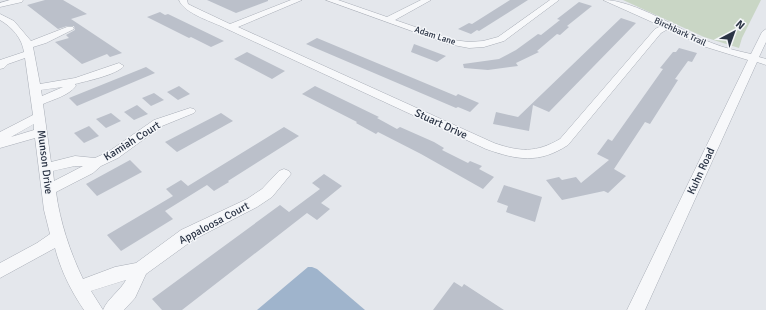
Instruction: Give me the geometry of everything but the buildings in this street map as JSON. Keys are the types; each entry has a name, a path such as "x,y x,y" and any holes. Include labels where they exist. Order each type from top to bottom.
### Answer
{"street":[{"path":"0,5 19,0"},
{"name":"Stuart Drive","path":"183,0 185,5 189,8 490,146 530,156 556,148 564,142 658,31 668,26"},
{"path":"230,27 298,0"},
{"name":"Adam Lane","path":"330,0 451,42 469,45 484,44 501,39 555,0"},
{"path":"388,20 426,0"},
{"name":"Birchbark Trail","path":"608,0 632,9 714,47 760,61"},
{"name":"Munson Drive","path":"2,19 16,28 29,53 46,168 50,210 67,263 79,288 94,310"},
{"path":"0,71 29,53 42,41 70,29"},
{"name":"Kuhn Road","path":"636,310 760,61 766,32"},
{"path":"0,66 4,62 29,53"},
{"path":"35,88 64,85 76,82 119,66"},
{"path":"37,102 63,92 76,82"},
{"name":"Kamiah Court","path":"48,190 88,170 96,163 113,155 158,123 190,111"},
{"path":"0,138 38,117"},
{"path":"0,144 41,132"},
{"name":"Kamiah Court","path":"46,168 75,161 96,163"},
{"name":"Appaloosa Court","path":"79,288 115,275 140,269 187,235 252,203 267,193 284,174"},
{"path":"0,271 42,248 59,236"},
{"name":"Appaloosa Court","path":"112,310 129,292 140,269"}],"green space":[{"path":"623,0 761,0 742,38 739,48 704,37"}],"water":[{"path":"308,267 317,269 365,310 257,310"}]}
